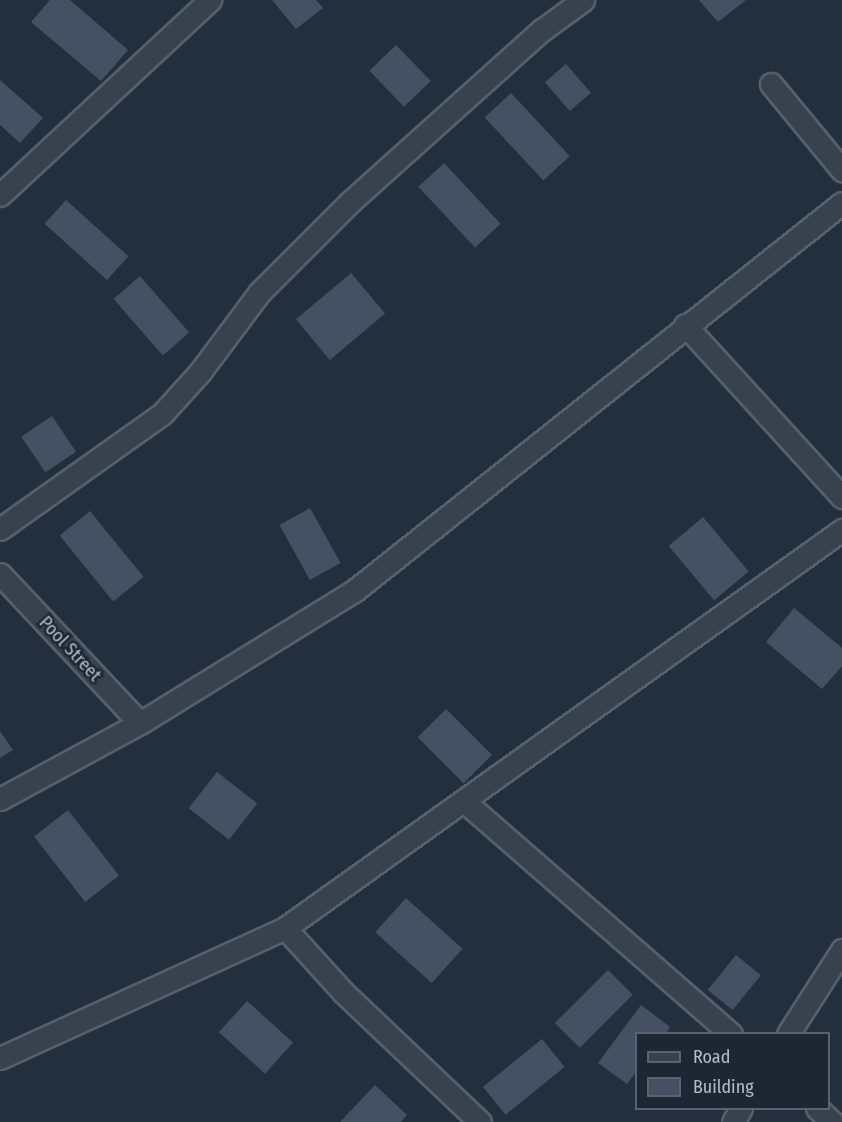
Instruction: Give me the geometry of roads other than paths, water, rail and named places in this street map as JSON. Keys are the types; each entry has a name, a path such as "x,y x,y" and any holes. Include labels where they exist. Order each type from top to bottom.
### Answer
{"street":[{"path":"0,195 210,0"},
{"path":"0,529 162,414 200,372 259,293 350,202 542,30 583,0"},
{"path":"771,84 842,170"},
{"path":"0,799 140,723 354,591 685,325 842,203"},
{"path":"685,325 842,497"},
{"path":"0,1058 285,928 465,802 842,530"},
{"name":"Pool Street","path":"0,574 140,723"},
{"path":"465,802 729,1032"},
{"path":"285,928 343,992 480,1122"},
{"path":"789,1032 842,950"},
{"path":"819,1110 832,1122"}]}
